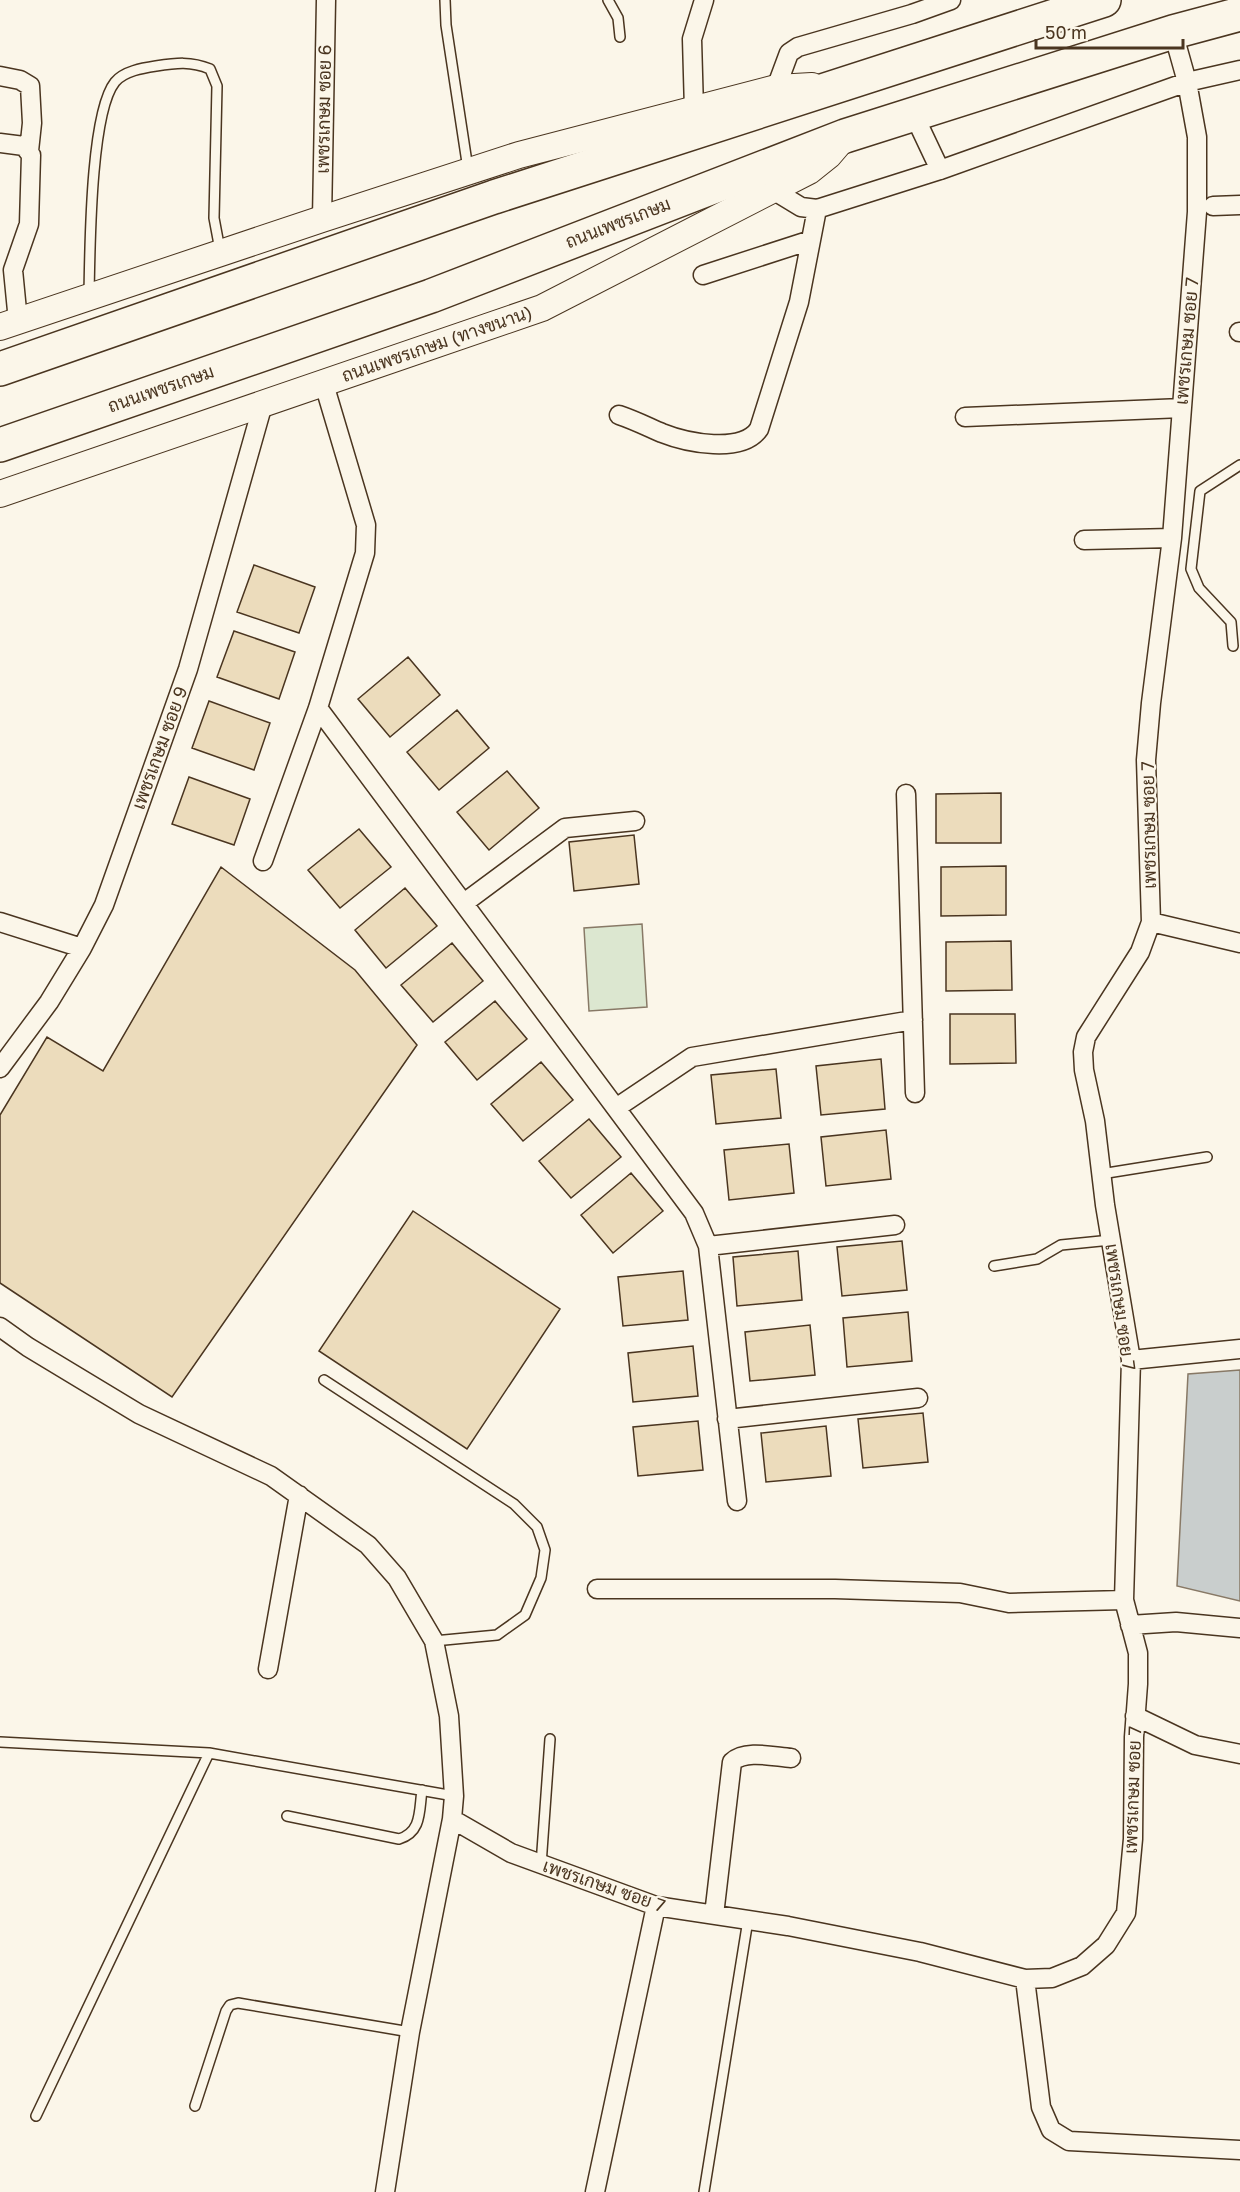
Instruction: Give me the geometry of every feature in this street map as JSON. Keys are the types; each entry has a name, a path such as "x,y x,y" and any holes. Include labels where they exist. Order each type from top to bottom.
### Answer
{"highway":[{"path":"0,369 494,197 1104,0"},
{"name":"ถนนเพชรเกษม","path":"0,445 431,296 845,136 1240,14"}],"main road":[{"path":"9,324 519,155 777,88 847,83"},
{"name":"ถนนเพชรเกษม (ทางขนาน)","path":"0,494 542,308 809,171 829,155 845,136"}],"street":[{"name":"เพชรเกษม ซอย 6","path":"322,219 326,0"},
{"path":"694,110 692,39 704,0"},
{"path":"777,88 789,53 798,47 912,14 951,0"},
{"name":"เพชรเกษม ซอย 7","path":"452,1819 511,1853 656,1906 788,1926 920,1952 1025,1979 1052,1978 1082,1966 1106,1945 1126,1912 1133,1839 1135,1716 1138,1684 1138,1653 1124,1600 1131,1360 1083,1052 1086,1037 1140,952 1150,922 1146,760 1172,538 1197,212 1197,137 1187,82 1173,33"},
{"path":"773,190 801,207 818,209 940,170 1187,82 1240,69"},
{"path":"0,76 20,80 30,86 32,123 29,151"},
{"path":"914,115 940,170"},
{"path":"0,143 24,146 31,155 29,224 13,270 9,324"},
{"path":"1213,206 1240,205"},
{"path":"619,415 664,434 694,441 722,445 744,441 754,436 759,429 800,302 818,209"},
{"path":"703,275 811,240"},
{"path":"262,861 318,708 365,553 366,525 324,384"},
{"name":"เพชรเกษม ซอย 9","path":"0,1068 49,1002 82,948 104,905 188,669 263,404"},
{"path":"965,417 1182,408"},
{"path":"1084,540 1172,538"},
{"path":"318,708 694,1213 708,1246 737,1501"},
{"path":"906,794 915,1092"},
{"path":"464,903 565,828 634,821"},
{"path":"0,922 82,948"},
{"path":"1150,922 1240,944"},
{"path":"616,1108 692,1057 913,1020"},
{"path":"708,1246 895,1225"},
{"path":"0,1327 28,1347 139,1414 271,1476 299,1495 368,1545 397,1578 434,1641 449,1716 454,1796 452,1819 410,2031 385,2192"},
{"path":"1131,1360 1240,1348"},
{"path":"727,1419 918,1398"},
{"path":"268,1669 299,1495"},
{"path":"597,1589 835,1589 960,1593 1009,1603 1124,1600"},
{"path":"1130,1625 1176,1622 1240,1628"},
{"path":"1135,1716 1195,1744 1240,1754"},
{"path":"714,1915 732,1762 737,1757 745,1755 791,1758"},
{"path":"595,2192 656,1906"},
{"path":"1025,1979 1041,2107 1051,2130 1069,2141 1240,2150"}],"lane":[{"path":"445,0 446,25 468,172"},
{"path":"608,0 618,18 620,37"},
{"path":"89,297 94,185 104,103 115,81 137,69 182,62 197,63 210,69 217,86 214,218 220,253"},
{"path":"1233,646 1231,622 1199,588 1191,569 1200,491 1240,465"},
{"path":"1101,1174 1207,1157"},
{"path":"994,1266 1037,1259 1061,1245 1111,1240"},
{"path":"324,1380 514,1504 537,1527 545,1550 544,1559 541,1578 525,1614 497,1635 434,1641"},
{"path":"541,1865 550,1739"},
{"path":"0,1742 208,1753 454,1796"},
{"path":"36,2116 208,1753"},
{"path":"287,1816 399,1839 409,1836 417,1827 422,1790"},
{"path":"704,2192 748,1920"},
{"path":"195,2106 226,2011 230,2005 238,2003 410,2031"}],"green space":[{"path":"642,924 647,1007 589,1011 584,928"}],"shaded area":[{"path":"1240,1370 1240,1601 1177,1586 1188,1374"}],"building":[{"path":"254,565 315,587 299,633 237,612"},
{"path":"234,631 295,652 279,699 217,677"},
{"path":"408,657 440,695 390,737 358,699"},
{"path":"209,701 270,723 254,770 192,748"},
{"path":"457,710 489,748 439,790 407,752"},
{"path":"507,771 539,808 489,850 457,812"},
{"path":"189,777 250,799 234,845 172,824"},
{"path":"1001,793 1001,843 936,843 936,794"},
{"path":"359,829 391,867 340,908 308,870"},
{"path":"634,835 639,884 574,891 569,842"},
{"path":"1006,866 1006,915 941,916 941,867"},
{"path":"221,867 355,970 417,1045 172,1397 0,1283 0,1115 47,1037 103,1071"},
{"path":"405,888 437,926 386,968 355,930"},
{"path":"1011,941 1012,990 946,991 946,942"},
{"path":"452,943 483,981 433,1022 401,985"},
{"path":"495,1001 527,1039 477,1080 445,1042"},
{"path":"950,1014 1015,1014 1016,1063 950,1064"},
{"path":"881,1059 885,1109 821,1115 816,1066"},
{"path":"541,1062 573,1100 523,1141 491,1104"},
{"path":"776,1069 781,1118 716,1124 711,1075"},
{"path":"589,1119 621,1157 571,1198 539,1161"},
{"path":"886,1130 891,1179 826,1186 821,1137"},
{"path":"789,1144 794,1193 729,1200 724,1150"},
{"path":"631,1173 663,1211 613,1253 581,1215"},
{"path":"413,1211 560,1309 467,1449 319,1351"},
{"path":"902,1241 907,1290 842,1296 837,1247"},
{"path":"798,1251 802,1300 737,1306 733,1257"},
{"path":"683,1271 688,1320 623,1326 618,1277"},
{"path":"908,1312 912,1361 847,1367 843,1318"},
{"path":"810,1325 815,1375 750,1381 745,1332"},
{"path":"693,1346 698,1396 633,1402 628,1353"},
{"path":"923,1413 928,1462 863,1468 858,1419"},
{"path":"698,1421 703,1470 638,1476 633,1427"},
{"path":"826,1426 831,1476 766,1482 761,1433"}]}
